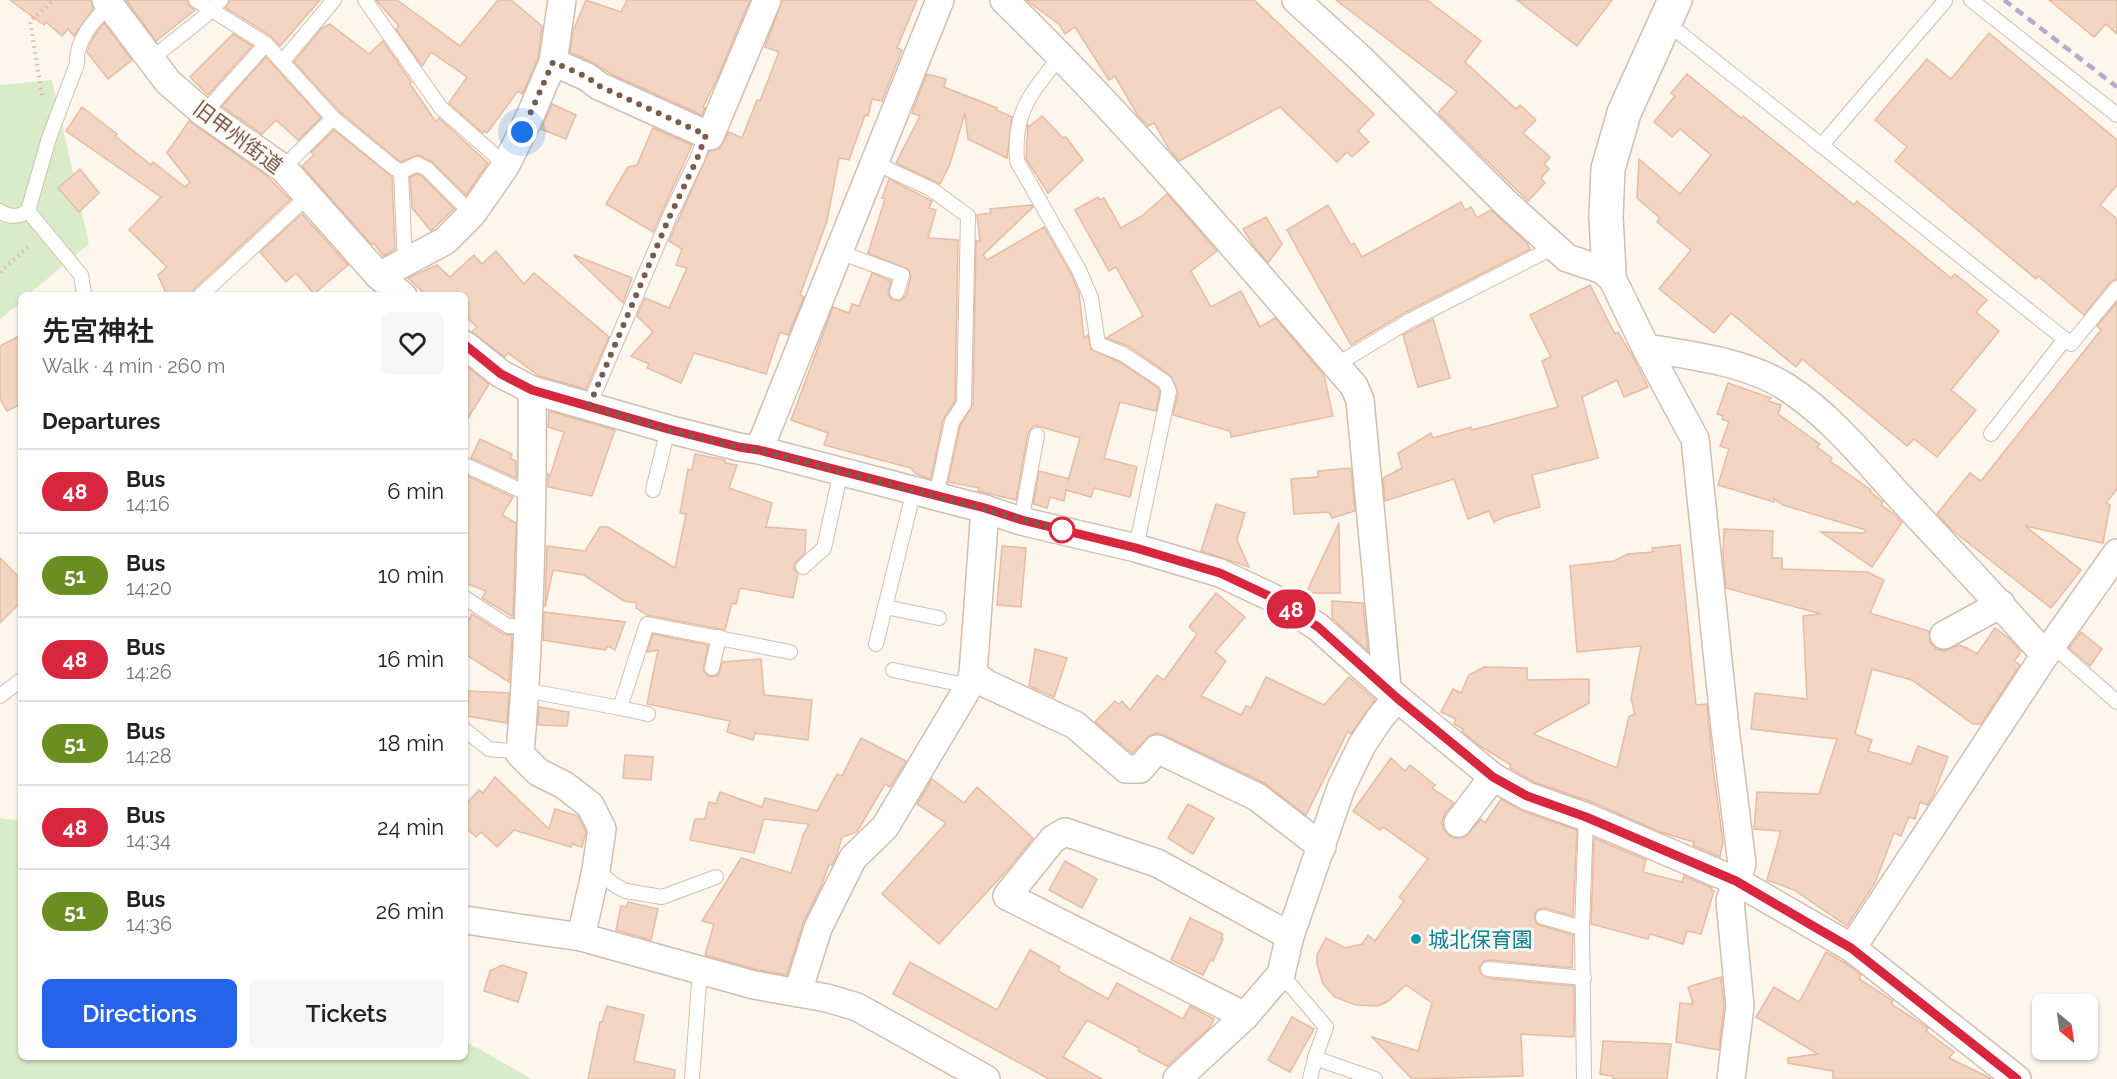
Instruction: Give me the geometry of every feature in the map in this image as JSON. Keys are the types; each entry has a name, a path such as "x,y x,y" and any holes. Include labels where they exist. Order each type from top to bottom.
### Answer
{"street":[{"path":"379,276 445,241 472,214 506,165 553,62 562,0"},
{"path":"553,62 587,77 599,86 710,136 767,0"},
{"path":"759,450 940,0"},
{"path":"1004,0 1061,55 1227,237 1354,386 1360,400 1392,692 1341,788 1290,936 1281,974 1245,1016 1177,1079"},
{"path":"1296,0 1360,58 1507,204 1554,247 1567,258 1609,272"},
{"name":"旧甲州街道","path":"107,2 168,82 204,113 283,168 379,276 398,292"},
{"path":"1670,11 1624,113 1608,169 1606,216 1609,272 1646,348 1695,439 1725,728 1742,864 1730,901 1740,1006 1731,1079"},
{"path":"468,347 501,374 532,390 668,429 759,450 1136,548 1220,573 1271,597 1318,627 1493,777 1527,796 1586,817 1736,881 1851,948 2017,1079"},
{"path":"1646,348 1693,356 1752,371 1784,386 1812,406 1854,447 2001,604 2048,650"},
{"path":"532,390 533,496 520,754 538,772 564,785 590,805 602,829 596,870 581,938"},
{"path":"798,992 818,928 853,858 885,826 971,680 985,508"},
{"path":"1851,948 2048,650 2117,553"},
{"path":"1944,635 2001,604"},
{"path":"971,680 987,684 1075,725 1126,769 1140,770 1157,749 1257,797 1322,847"},
{"path":"1458,823 1493,777"},
{"path":"1245,1016 1007,896 1053,839 1065,832 1156,863 1290,936"},
{"path":"468,920 581,938 754,985 798,992 857,1007 986,1079"}],"lane":[{"path":"196,0 210,11 266,44 333,118 401,172 405,262"},
{"path":"150,60 221,0"},
{"path":"281,59 287,56 334,0"},
{"path":"365,0 441,108 506,165"},
{"path":"1971,0 2117,115"},
{"path":"1821,146 1945,1"},
{"path":"0,211 12,216 21,216 27,211 49,138 77,64 76,56 91,23 107,2"},
{"path":"1670,11 1821,146 2071,344 2117,288"},
{"path":"204,113 266,44"},
{"path":"1061,55 1026,101 1018,123 1017,161 1079,270 1091,298 1098,344 1123,354 1166,382 1169,392 1136,548"},
{"path":"283,168 333,118"},
{"path":"589,406 706,135"},
{"path":"875,163 930,189 968,216 964,404 952,422 925,493 885,607 876,644"},
{"path":"401,172 417,164 426,169 472,214"},
{"path":"204,292 307,197"},
{"path":"27,211 81,275 84,292"},
{"path":"1336,365 1408,321 1554,247"},
{"path":"839,252 902,275 897,292"},
{"path":"1991,434 2065,339"},
{"path":"653,490 668,429"},
{"path":"1022,520 1037,435"},
{"path":"468,466 533,496"},
{"path":"803,567 824,548 841,471"},
{"path":"468,600 508,626 528,626"},
{"path":"885,607 939,618"},
{"path":"620,708 647,624 790,652"},
{"path":"712,668 719,637"},
{"path":"2048,650 2117,702"},
{"path":"893,670 971,680"},
{"path":"0,696 18,682"},
{"path":"525,690 648,714"},
{"path":"468,732 489,749 520,754"},
{"path":"1584,1079 1582,928 1586,817"},
{"path":"596,870 626,891 662,897 716,877"},
{"path":"1543,917 1582,928"},
{"path":"1488,969 1584,978"},
{"path":"692,1079 700,970"},
{"path":"1281,974 1326,1027 1310,1079"},
{"path":"1315,1058 1375,1079"}],"green space":[{"path":"52,80 89,244 32,292 18,292 18,304 0,319 0,85"},
{"path":"0,818 18,821 18,1060 468,1060 468,1043 532,1079 0,1079"}],"building":[{"path":"10,0 91,0 93,9 74,36 68,29 62,36 46,22 44,25"},
{"path":"126,0 187,0 188,5 195,10 156,41"},
{"path":"230,0 320,0 280,46 271,36 226,8"},
{"path":"376,0 397,0 460,46 498,0 511,0 542,26 538,58 524,91 522,94 518,91 487,133 484,131 483,133 449,103 467,77 431,52 422,66 396,29 399,26"},
{"path":"586,0 621,12 627,0 750,0 703,107 705,108 702,115 613,75 570,52 573,31"},
{"path":"782,0 917,0 897,48 902,50 882,101 872,99 868,116 865,115 849,160 839,158 827,221 800,295 804,297 788,335 780,332 766,374 694,353 681,383 647,368 649,364 631,356 653,332 637,316 645,298 669,308 687,268 676,265 682,249 669,241 709,151 720,148 729,132 742,138 757,100 760,101 779,52 765,47"},
{"path":"1026,0 1254,0 1374,114 1358,131 1369,142 1352,157 1347,152 1337,162 1280,107 1179,161 1154,123 1148,126 1137,114 1115,76 1109,80 1075,27 1065,34 1059,24"},
{"path":"1336,0 1427,0 1481,41 1465,62 1516,109 1520,105 1536,120 1523,133 1550,157 1544,164 1549,169 1541,178 1545,183 1528,201 1438,113 1457,92"},
{"path":"1517,0 1612,0 1577,46"},
{"path":"2049,0 2117,0 2117,34 2106,24 2094,37"},
{"path":"104,23 132,60 108,79 87,52 94,36"},
{"path":"330,24 369,54 383,41 436,122 439,118 488,163 466,195 431,161 418,155 401,162 398,160 339,111 294,62 322,28"},
{"path":"1989,33 2117,140 2117,185 2100,205 2117,219 2117,279 2110,282 2084,315 2038,276 2036,279 1895,161 1907,147 1875,120 1927,59 1951,79"},
{"path":"233,34 252,46 208,95 190,77"},
{"path":"266,57 321,118 298,140 276,120 262,134 222,106"},
{"path":"927,74 946,79 944,87 997,108 996,110 1012,117 1007,158 968,139 965,113 950,164 940,184 896,163 920,116 912,113"},
{"path":"1687,74 1854,205 1857,201 1951,278 1955,274 1987,300 1976,312 1999,331 1951,390 1976,410 1937,457 1914,439 1907,446 1802,359 1796,367 1731,313 1714,333 1659,289 1691,250 1657,222 1660,218 1637,198 1639,159 1680,194 1711,155 1680,129 1672,137 1654,122 1675,96 1671,93"},
{"path":"552,104 576,115 566,139 541,129"},
{"path":"82,107 117,134 115,136 151,165 153,162 185,187 190,182 167,153 189,121 267,176 290,200 193,292 165,292 158,275 167,267 129,230 161,197 66,131"},
{"path":"1042,116 1063,138 1066,137 1083,160 1048,193 1026,159 1028,125 1030,126"},
{"path":"653,128 692,145 653,232 606,204 628,167 637,165"},
{"path":"334,130 392,177 395,249 383,256 374,243 372,245 302,166 314,155 311,152"},
{"path":"80,169 99,193 79,212 58,188"},
{"path":"417,174 422,176 454,209 431,231 412,208 410,177"},
{"path":"889,179 932,201 929,208 936,210 928,238 958,240 955,401 943,420 931,479 916,474 911,468 824,445 828,433 791,420 833,307 849,313 852,304 859,306 872,273 891,281 888,294 891,299 900,301 906,295 911,277 908,269 868,253"},
{"path":"1167,194 1217,251 1191,271 1211,307 1241,291 1260,327 1275,318 1324,375 1333,416 1231,437 1230,431 1173,415 1178,392 1170,375 1128,346 1106,338 1143,316 1116,267 1109,271 1075,210 1098,197 1100,200 1104,198 1121,228 1142,216"},
{"path":"1461,202 1465,210 1471,207 1477,218 1491,210 1527,243 1530,249 1404,313 1351,345 1287,230 1328,205 1351,245 1354,243 1362,257"},
{"path":"1032,205 1033,207 983,255 987,260 1044,227 1071,274 1079,293 1084,338 1088,335 1091,349 1119,362 1158,388 1160,392 1156,411 1120,402 1104,458 1137,467 1130,497 1094,488 1091,497 1066,490 1064,501 1050,497 1047,508 1033,504 1039,471 1069,479 1080,438 1034,425 1028,433 1016,500 978,491 979,488 948,482 960,426 973,404 976,241 980,241 977,215 991,213 990,209"},
{"path":"302,214 348,265 316,292 312,292 296,273 286,282 260,252"},
{"path":"1266,217 1282,244 1268,263 1243,229"},
{"path":"496,251 524,284 534,273 609,337 586,389 539,376 508,353 505,357 472,332 477,327 468,319 468,292 423,292 408,278 437,265 450,277 474,255 482,264"},
{"path":"574,256 632,278 623,303"},
{"path":"1590,285 1615,334 1618,332 1648,387 1624,397 1617,380 1582,397 1598,458 1532,475 1540,507 1494,522 1489,511 1468,519 1454,479 1385,501 1383,478 1402,468 1398,453 1431,433 1433,438 1558,407 1542,361 1551,357 1530,315"},
{"path":"2117,302 2117,489 2106,503 2110,505 2103,543 2025,526 2081,570 2051,608 1952,530 1937,514 1970,473 1981,481 2101,330 2097,326"},
{"path":"1433,319 1450,378 1418,387 1403,335"},
{"path":"18,337 18,406 7,411 0,399 0,346"},
{"path":"468,367 489,384 468,418"},
{"path":"1728,383 1771,398 1768,401 1781,405 1778,414 1820,444 1817,447 1832,458 1830,461 1871,490 1870,492 1883,502 1881,505 1902,522 1872,567 1821,532 1865,533 1866,530 1783,505 1774,499 1774,502 1718,485 1729,449 1720,446 1729,422 1717,414"},
{"path":"549,411 615,430 592,496 548,487 548,474 550,476 564,432 548,427"},
{"path":"480,439 512,454 510,458 516,461 516,478 471,458"},
{"path":"695,454 737,465 729,488 772,503 766,527 806,530 805,553 794,565 798,574 793,598 740,588 736,604 732,603 725,630 647,615 636,608 637,603 624,601 584,575 553,570 545,607 547,546 585,551 600,527 608,527 675,568 686,514 680,513 688,469 692,470"},
{"path":"1351,468 1355,511 1332,518 1329,512 1294,514 1291,479 1318,477 1318,471"},
{"path":"468,476 513,497 502,515 516,523 513,617 482,598 486,591 468,584"},
{"path":"1216,504 1245,513 1237,540 1249,567 1201,551"},
{"path":"1339,523 1340,593 1306,593"},
{"path":"1724,529 1773,531 1772,558 1782,558 1782,569 1867,572 1884,580 1870,613 1929,631 1930,642 1936,649 1944,651 1959,645 1977,654 1995,628 2009,638 2021,652 2014,661 2020,665 1981,724 1973,724 1912,680 1872,669 1855,734 1872,740 1868,751 1911,764 1918,746 1948,757 1933,796 1927,805 1920,802 1915,819 1909,817 1901,836 1894,833 1875,883 1847,926 1794,890 1767,880 1781,831 1754,829 1757,792 1819,794 1837,739 1751,729 1755,693 1807,699 1803,616 1821,614 1726,588 1723,555"},
{"path":"1680,545 1696,705 1707,704 1723,842 1720,857 1693,845 1694,842 1660,832 1592,802 1534,782 1480,746 1462,731 1463,729 1454,724 1456,719 1441,712 1453,689 1461,693 1469,675 1484,667 1527,668 1527,680 1589,679 1589,703 1533,734 1617,768 1629,716 1635,714 1631,699 1641,646 1577,652 1570,566 1614,561 1628,554 1653,552 1652,548"},
{"path":"1002,546 1026,548 1021,607 997,605"},
{"path":"0,558 18,576 18,605 0,623"},
{"path":"1216,593 1245,617 1215,652 1226,661 1201,696 1241,715 1246,706 1251,708 1266,677 1324,705 1349,677 1375,700 1351,734 1348,731 1306,815 1264,783 1164,735 1157,733 1150,735 1132,753 1095,722 1115,701 1119,704 1122,701 1130,710 1157,675 1164,680 1197,634 1189,627"},
{"path":"1332,601 1363,603 1368,651 1332,618"},
{"path":"544,612 625,622 615,650 608,646 605,650 543,640"},
{"path":"472,614 503,634 512,635 509,682 468,656 468,620"},
{"path":"2081,632 2102,649 2090,666 2069,648"},
{"path":"653,634 708,645 703,670 709,677 719,674 722,662 761,659 764,695 812,700 808,740 755,733 753,740 727,732 730,721 647,704 658,650 647,652"},
{"path":"1035,649 1067,658 1054,697 1029,686"},
{"path":"468,691 509,693 507,723 468,716"},
{"path":"539,707 569,712 567,726 538,725"},
{"path":"861,738 906,761 890,787 885,784 857,832 842,837 837,854 832,865 829,864 803,923 787,975 758,970 705,955 714,924 702,921 741,858 791,873 809,824 764,819 754,853 690,840 695,819 705,819 709,802 716,804 720,792 762,807 765,798 817,811 837,774 842,776"},
{"path":"625,755 653,757 651,780 623,778"},
{"path":"1391,758 1405,771 1410,765 1435,785 1432,788 1454,803 1445,813 1442,822 1443,829 1455,838 1465,837 1481,819 1485,823 1501,799 1522,811 1577,830 1573,916 1545,908 1537,910 1534,915 1536,923 1573,935 1572,968 1489,960 1484,961 1479,968 1480,973 1487,978 1574,986 1574,1037 1521,1034 1523,1076 1412,1079 1372,1037 1418,1051 1432,1003 1406,985 1387,1002 1377,1006 1356,1005 1335,997 1323,984 1317,964 1317,955 1326,938 1345,948 1362,944 1368,935 1375,941 1404,901 1399,897 1428,859 1383,827 1380,830 1353,811"},
{"path":"495,777 549,829 555,809 578,816 586,832 582,847 572,844 571,847 514,830 497,847 481,832 476,837 468,830 468,802 479,790 483,793"},
{"path":"932,779 964,803 977,787 1033,838 1010,867 939,944 882,894 946,823 917,804"},
{"path":"1188,804 1214,818 1193,854 1168,838"},
{"path":"1594,838 1646,860 1643,872 1682,882 1684,876 1712,888 1711,890 1714,891 1701,934 1687,931 1683,944 1650,934 1648,939 1591,924"},
{"path":"1065,861 1097,879 1082,908 1049,890"},
{"path":"628,902 658,909 651,940 616,930 621,906 627,907"},
{"path":"1190,918 1223,934 1213,961 1211,959 1203,975 1171,960"},
{"path":"1030,950 1060,967 1058,971 1108,999 1117,983 1183,1019 1190,1006 1214,1019 1210,1027 1167,1066 1087,1020 1063,1057 1102,1079 1049,1079 893,994 910,962 997,1010"},
{"path":"1826,952 1861,975 1859,979 1893,1001 1891,1004 1928,1028 1926,1031 1954,1052 1949,1058 1992,1079 1833,1079 1833,1071 1788,1063 1788,1058 1818,1054 1756,1017 1774,987 1799,1002"},
{"path":"502,965 527,973 518,1002 484,991 490,971"},
{"path":"1721,977 1724,1006 1719,1050 1676,1042 1680,1003 1693,1004 1688,987"},
{"path":"607,1006 644,1015 634,1061 675,1070 674,1079 588,1079 600,1022 602,1022"},
{"path":"1292,1017 1314,1029 1290,1072 1268,1060"},
{"path":"1603,1041 1671,1044 1667,1079 1613,1079 1613,1076 1600,1074"}],"railway":[{"path":"2004,0 2117,87"}],"bus line":[{"name":"48","path":"468,347 501,374 532,390 668,429 759,450 1136,548 1220,573 1271,597 1318,627 1397,698 1493,777 1527,796 1586,817 1736,881 1851,948 2017,1079"}],"place":[{"name":"城北保育園","path":"1416,939"}],"route":[{"path":"522,132 553,62 587,77 599,86 706,135 589,406 668,429 759,450 1067,531 1062,530"}]}
